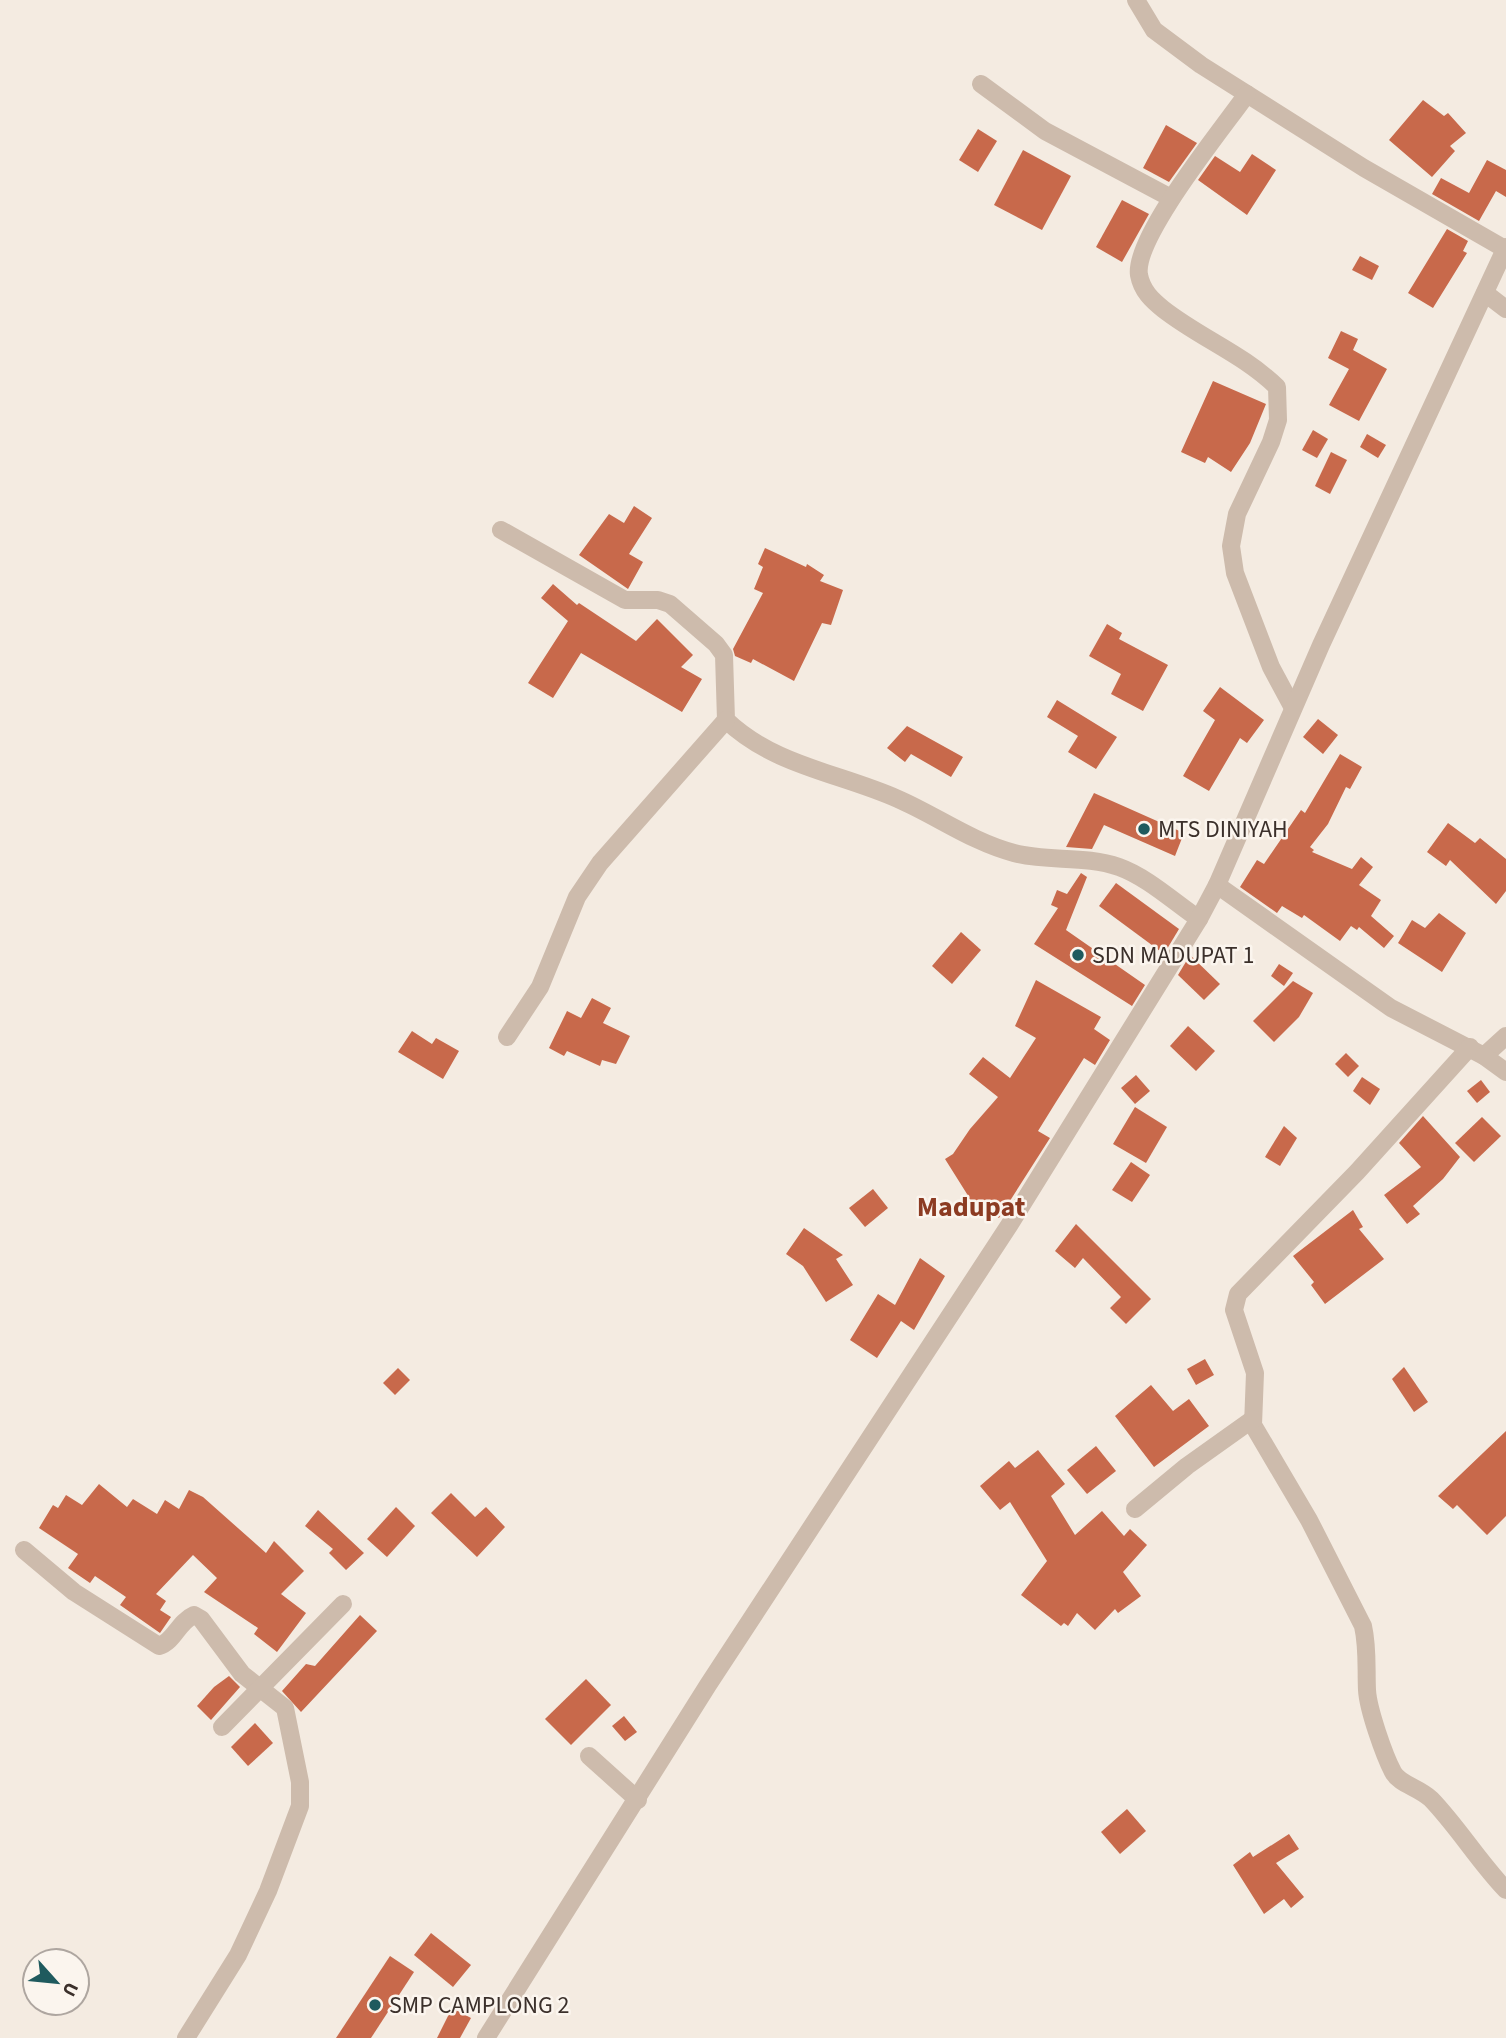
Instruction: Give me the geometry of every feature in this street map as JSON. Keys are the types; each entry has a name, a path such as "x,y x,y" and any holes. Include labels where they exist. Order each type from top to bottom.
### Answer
{"street":[{"path":"486,2038 828,1499 1010,1224 1199,919 1217,885 1293,708 1506,248 1364,168 1247,94 1154,30 1136,0"},
{"path":"981,84 1045,131 1171,198"},
{"path":"1247,94 1171,198 1141,255 1139,273 1144,292 1164,310 1259,369 1277,387 1278,420 1271,442 1237,513 1231,546 1235,573 1271,667 1293,708"},
{"path":"1485,293 1506,309"},
{"path":"501,530 625,600 658,600 678,610 724,655 726,720 600,863 577,897 540,987 507,1037"},
{"path":"726,720 746,739 778,756 898,799 983,842 1016,853 1100,861 1122,868 1199,919"},
{"path":"1217,885 1391,1008 1477,1052 1506,1072"},
{"path":"1506,1036 1477,1052 1357,1172 1238,1294 1234,1310 1255,1373 1253,1419 1258,1435 1309,1520 1363,1626 1367,1643 1367,1692 1393,1773 1404,1784 1420,1788 1506,1890"},
{"path":"1135,1509 1187,1466 1253,1419"},
{"path":"24,1550 74,1592 159,1646 166,1644 186,1619 194,1615 201,1619 242,1674 285,1708 300,1782 300,1806 268,1891 238,1955 187,2038"},
{"path":"222,1727 343,1604"},
{"path":"589,1756 638,1800"}],"building":[{"path":"1423,100 1444,116 1448,113 1466,133 1450,146 1455,151 1432,177 1389,140"},
{"path":"1166,125 1197,143 1169,182 1143,168"},
{"path":"978,129 997,141 978,172 959,160"},
{"path":"1023,150 1071,176 1042,230 994,205"},
{"path":"1252,154 1276,170 1247,215 1198,180 1215,156 1240,172"},
{"path":"1487,160 1506,170 1506,197 1496,191 1479,221 1432,194 1441,178 1469,193"},
{"path":"1122,200 1149,214 1122,262 1096,247"},
{"path":"1447,229 1468,241 1463,251 1467,253 1433,308 1408,293"},
{"path":"1360,256 1379,266 1372,280 1352,270"},
{"path":"1341,331 1358,339 1353,350 1387,369 1359,421 1329,405 1349,369 1328,358"},
{"path":"1213,381 1266,404 1250,443 1231,472 1208,457 1205,463 1181,452"},
{"path":"1313,430 1328,439 1317,458 1302,450"},
{"path":"1367,434 1386,445 1378,458 1360,447"},
{"path":"1331,452 1347,460 1330,494 1315,486"},
{"path":"634,506 652,518 629,554 643,562 628,589 579,555 609,514 624,523"},
{"path":"765,548 806,567 807,564 824,575 820,581 843,590 831,625 822,623 794,681 753,659 751,663 735,656 733,649 763,593 754,589 763,567 758,564"},
{"path":"553,584 577,605 579,603 636,641 657,619 693,655 681,667 702,679 682,712 581,653 553,698 528,683 568,621 541,598"},
{"path":"1107,624 1122,633 1119,639 1168,665 1143,711 1111,694 1121,674 1089,656"},
{"path":"1220,687 1264,720 1247,743 1240,738 1209,791 1183,776 1215,720 1203,711"},
{"path":"1057,700 1117,737 1096,769 1068,752 1078,736 1047,717"},
{"path":"1318,719 1338,735 1323,754 1303,737"},
{"path":"907,726 963,757 951,777 911,754 905,762 887,748"},
{"path":"1340,754 1362,767 1350,789 1346,787 1328,824 1310,847 1314,850 1312,852 1352,869 1361,857 1373,867 1359,885 1381,900 1371,916 1394,936 1384,948 1359,927 1357,930 1351,926 1340,941 1304,915 1302,918 1282,906 1277,913 1240,887 1257,860 1264,864 1301,810 1305,813"},
{"name":"MTS DINIYAH","path":"1094,793 1184,833 1175,856 1104,825 1092,849 1066,847"},
{"path":"1448,823 1475,843 1480,838 1506,859 1506,891 1496,904 1450,860 1446,866 1427,852"},
{"path":"1081,873 1087,877 1066,930 1145,985 1132,1006 1034,944 1058,908 1051,905 1057,890 1067,894"},
{"name":"SDN MADUPAT 1","path":"1116,883 1179,929 1164,954 1099,906"},
{"path":"1439,913 1466,933 1442,972 1398,943 1412,920 1425,928"},
{"path":"961,932 981,950 952,984 932,966"},
{"path":"1190,955 1220,984 1204,1000 1178,975"},
{"path":"1279,964 1293,973 1284,986 1271,976"},
{"path":"1036,980 1101,1017 1094,1029 1110,1040 1095,1065 1084,1058 1056,1102 1038,1131 1050,1138 999,1218 966,1197 967,1194 945,1159 953,1154 970,1129 998,1097 969,1074 983,1057 1010,1078 1036,1038 1015,1026"},
{"path":"1293,981 1313,993 1299,1017 1274,1042 1253,1021"},
{"path":"592,998 611,1008 603,1023 630,1036 616,1064 602,1060 600,1066 567,1051 564,1056 549,1048 567,1011 581,1018"},
{"path":"1188,1026 1215,1051 1196,1071 1170,1046"},
{"path":"412,1031 432,1044 436,1038 459,1051 443,1079 398,1052"},
{"path":"1346,1053 1359,1066 1348,1077 1335,1064"},
{"path":"1136,1075 1150,1091 1135,1104 1121,1088"},
{"path":"1362,1077 1380,1089 1370,1105 1353,1091"},
{"path":"1481,1080 1490,1092 1477,1103 1467,1091"},
{"path":"1135,1107 1167,1127 1146,1163 1113,1144"},
{"path":"1423,1116 1460,1157 1443,1179 1413,1206 1420,1214 1407,1224 1384,1195 1421,1167 1399,1143"},
{"path":"1482,1117 1501,1136 1474,1162 1455,1143"},
{"path":"1284,1126 1297,1138 1280,1166 1265,1157"},
{"path":"1131,1162 1150,1175 1132,1202 1112,1190"},
{"path":"873,1189 888,1208 865,1227 849,1208"},
{"path":"1353,1210 1363,1227 1359,1229 1384,1259 1325,1304 1311,1285 1314,1282 1293,1256"},
{"path":"1076,1224 1151,1299 1126,1324 1110,1308 1121,1297 1083,1258 1075,1268 1055,1251"},
{"path":"804,1228 843,1255 836,1259 853,1285 826,1302 803,1266 786,1254"},
{"path":"920,1258 945,1276 914,1330 901,1321 877,1358 850,1340 878,1294 895,1305"},
{"path":"1205,1359 1214,1375 1196,1385 1187,1369"},
{"path":"1404,1367 1428,1402 1414,1412 1392,1379"},
{"path":"398,1368 410,1380 395,1395 383,1383"},
{"path":"1151,1385 1173,1411 1189,1399 1209,1426 1154,1467 1115,1416"},
{"path":"1506,1431 1506,1516 1487,1535 1457,1505 1453,1509 1438,1496"},
{"path":"1096,1446 1116,1471 1087,1494 1067,1470"},
{"path":"1038,1450 1065,1484 1051,1496 1075,1535 1102,1511 1124,1536 1130,1529 1147,1545 1123,1572 1141,1596 1118,1613 1115,1609 1095,1630 1077,1613 1068,1626 1064,1623 1061,1626 1021,1595 1047,1561 1010,1502 1000,1510 980,1486 1009,1461 1015,1468"},
{"path":"99,1484 127,1507 133,1499 157,1514 165,1500 179,1509 189,1490 203,1497 266,1553 274,1541 304,1571 281,1594 306,1613 277,1652 254,1634 258,1628 204,1592 217,1578 193,1555 156,1594 166,1601 160,1610 171,1617 160,1633 120,1605 126,1597 95,1576 90,1583 68,1568 78,1554 39,1528 53,1505 58,1508 66,1495 82,1505"},
{"path":"451,1493 475,1517 486,1507 505,1527 477,1557 431,1513"},
{"path":"396,1507 415,1526 387,1557 367,1539"},
{"path":"318,1510 364,1553 346,1570 329,1553 333,1549 305,1526"},
{"path":"360,1615 377,1631 301,1712 282,1691 306,1664 315,1666"},
{"path":"229,1676 240,1687 211,1720 197,1706 214,1687"},
{"path":"586,1679 611,1705 571,1745 545,1719"},
{"path":"624,1716 637,1732 625,1741 612,1726"},
{"path":"255,1723 273,1743 248,1766 231,1747"},
{"path":"1127,1809 1146,1831 1120,1854 1101,1832"},
{"path":"1289,1834 1299,1849 1276,1863 1304,1897 1291,1908 1284,1899 1264,1914 1233,1865 1250,1852 1253,1857"},
{"name":"SMP CAMPLONG 2","path":"431,1933 471,1965 453,1987 414,1955"},
{"name":"SMP CAMPLONG 2","path":"390,1956 414,1972 371,2038 336,2038"},
{"name":"SMP CAMPLONG 2","path":"452,2008 471,2018 460,2038 437,2038"}],"place":[{"name":"MTS DINIYAH","path":"1144,829"},
{"name":"SDN MADUPAT 1","path":"1078,955"},
{"name":"SMP CAMPLONG 2","path":"375,2005"}],"district":[{"name":"Madupat","path":"971,1206"}]}
